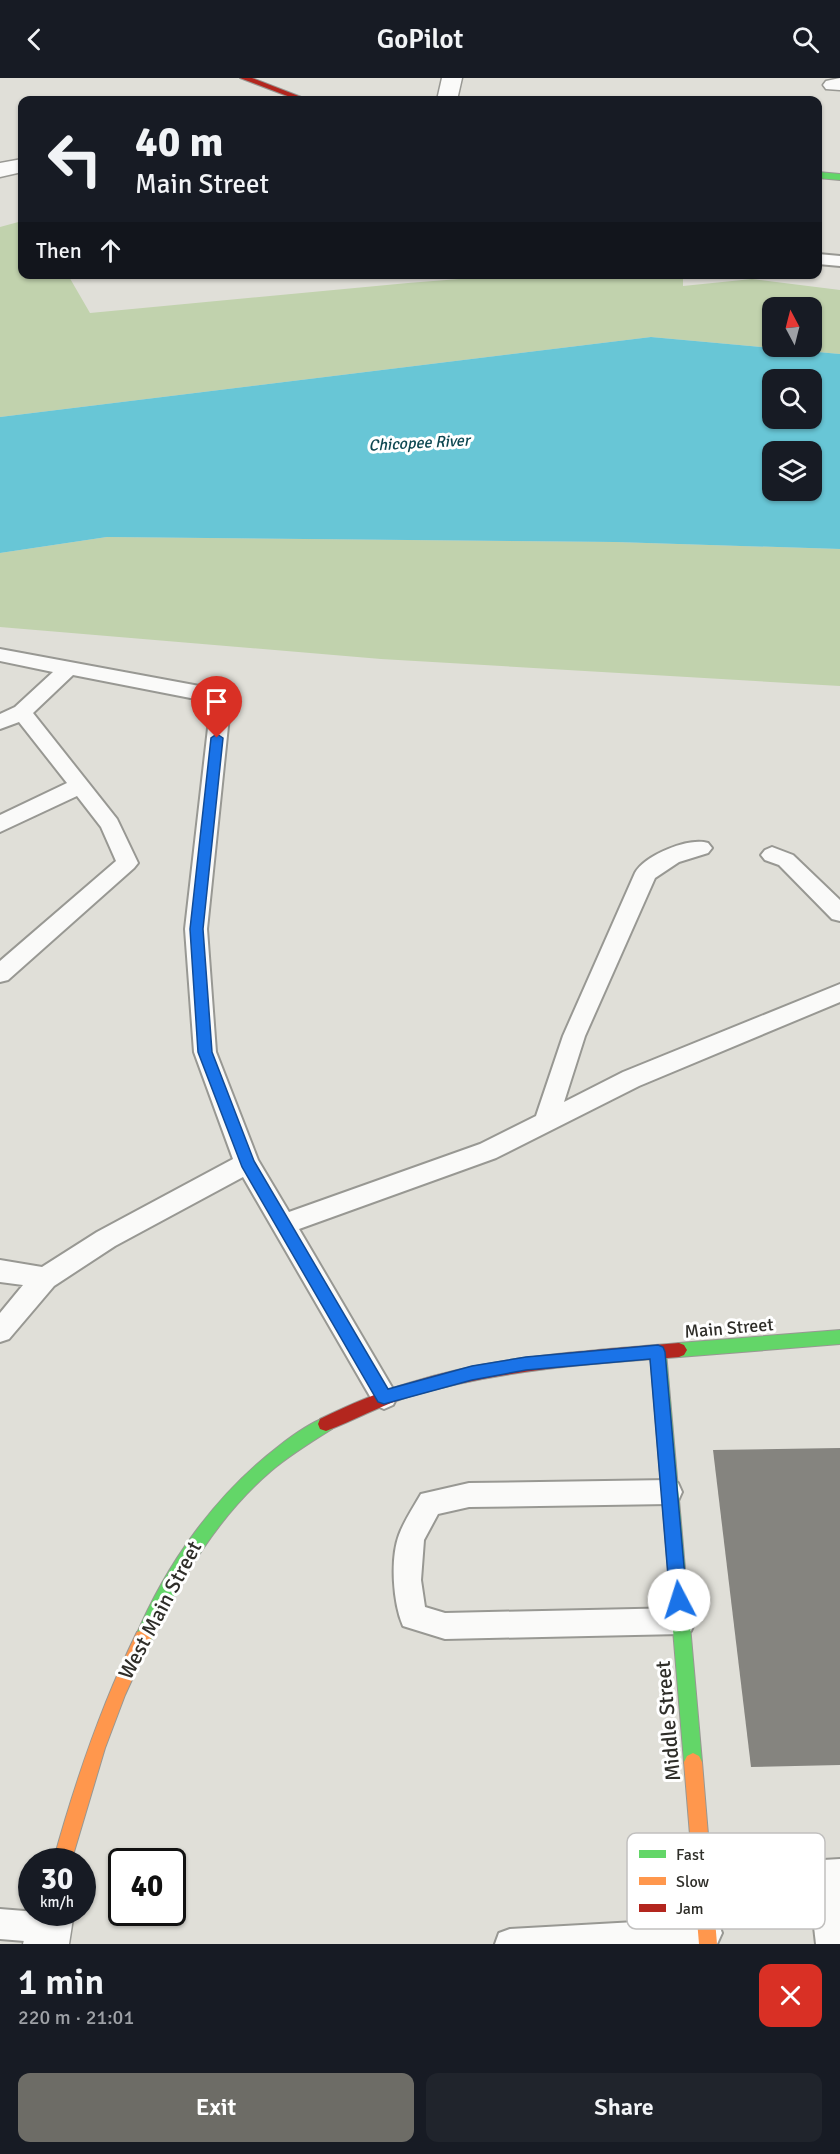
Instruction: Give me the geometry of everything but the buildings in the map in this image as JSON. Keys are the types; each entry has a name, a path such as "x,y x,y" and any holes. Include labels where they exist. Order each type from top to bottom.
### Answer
{"street":[{"path":"244,78 291,96"},
{"path":"448,96 452,78"},
{"path":"0,170 18,167"},
{"path":"822,176 840,177"},
{"name":"Main Street","path":"442,1380 526,1364 840,1337"},
{"name":"Middle Street","path":"658,1352 698,1833"},
{"name":"West Main Street","path":"65,1848 76,1803 97,1741 121,1682 174,1579 201,1534 234,1495 267,1464 304,1438 342,1416 384,1397 442,1380"}],"lane":[{"path":"822,259 840,261"},
{"path":"0,655 220,697 196,929 205,1052 247,1163 384,1397"},
{"path":"0,722 22,712 69,668"},
{"path":"0,974 127,863 110,824 22,712"},
{"path":"0,824 79,786"},
{"path":"546,1120 574,1036 646,873 659,862 673,855 701,848"},
{"path":"772,855 786,860 840,913"},
{"path":"284,1224 488,1151 631,1079 840,993"},
{"path":"0,1330 45,1278 105,1239 247,1163"},
{"path":"0,1271 45,1278"},
{"path":"669,1492 469,1495 430,1503 411,1538 407,1580 413,1617 445,1626 681,1621"},
{"path":"825,1875 840,1874"},
{"path":"825,1892 831,1944"},
{"path":"0,1924 49,1928"},
{"path":"510,1944 707,1938"}],"green space":[{"path":"18,222 18,279 70,279 90,313 459,279 683,279 683,286 752,279 840,290 840,354 822,352 822,297 762,297 762,347 651,337 0,417 0,227"},
{"path":"107,537 615,542 840,549 840,686 381,659 0,627 0,553"}],"water":[{"name":"Chicopee River","path":"651,337 762,347 762,357 822,357 822,352 840,354 840,549 615,542 107,537 0,553 0,417"}],"traffic: fast":[{"path":"822,175 840,177"},
{"path":"679,1350 840,1337"},
{"path":"658,1352 693,1762"},
{"path":"143,1638 196,1543 217,1516 265,1466 326,1424"}],"traffic: slow":[{"path":"66,1848 97,1748 118,1692 143,1638"},
{"path":"693,1762 699,1833"},
{"path":"707,1929 708,1944"}],"traffic: jam":[{"path":"244,78 294,96"},
{"path":"326,1424 410,1389 453,1378 543,1363 679,1350"}],"route":[{"path":"217,738 196,929 205,1052 247,1163 384,1397 472,1373 526,1364 658,1352 679,1600"}]}
